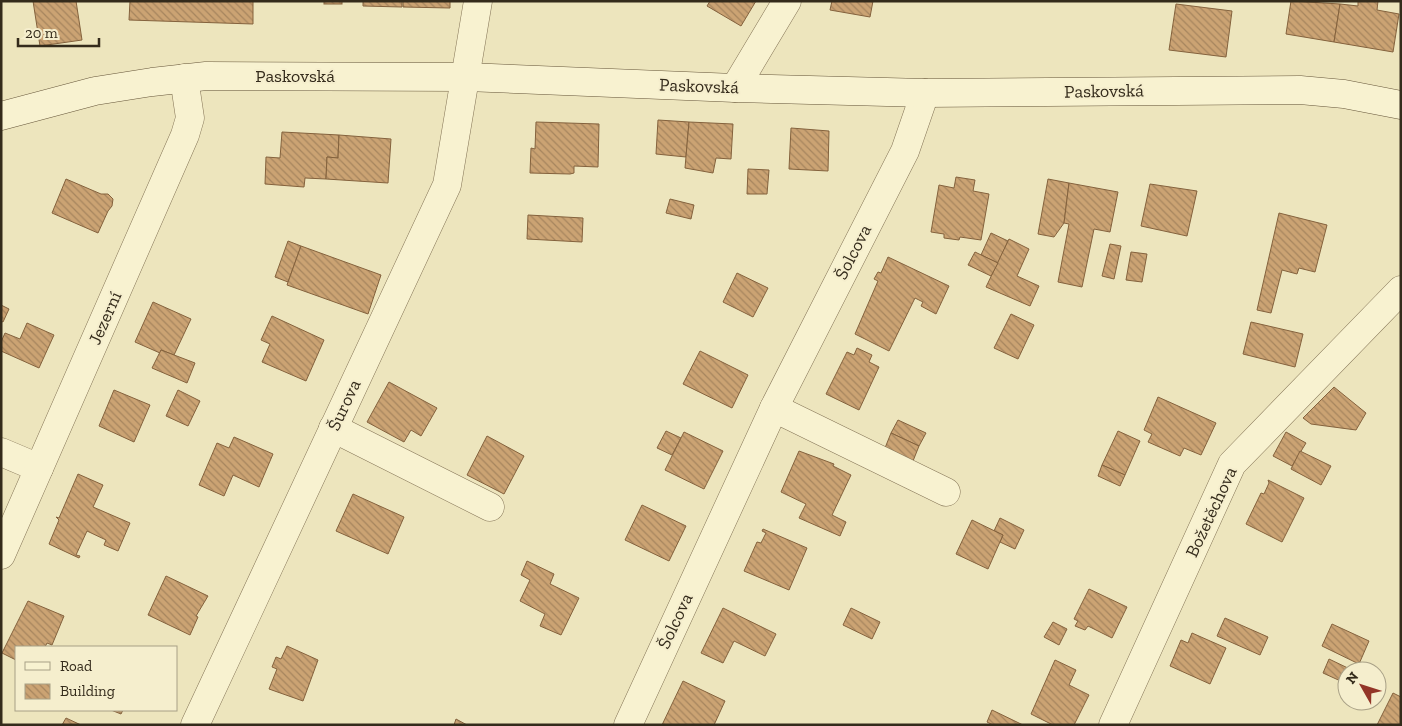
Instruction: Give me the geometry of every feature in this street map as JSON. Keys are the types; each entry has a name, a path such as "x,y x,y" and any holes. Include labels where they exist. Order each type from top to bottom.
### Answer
{"street":[{"name":"Šurova","path":"195,725 447,185 478,1"},
{"path":"735,88 788,1"},
{"name":"Paskovská","path":"1,116 95,92 184,78 244,76 466,77 735,88 925,93 1300,90 1344,94 1401,105"},
{"name":"Jezerní","path":"1,555 185,135 190,118 184,78"},
{"name":"Šolcova","path":"628,725 774,408 905,151 925,93"},
{"name":"Božetěchova","path":"1113,725 1232,464 1401,290"},
{"path":"774,408 946,492"},
{"path":"333,428 490,507"},
{"path":"1,452 39,468"}],"building":[{"path":"33,1 76,1 82,40 40,46"},
{"path":"130,1 253,1 253,24 129,20"},
{"path":"324,1 342,1 342,4 324,4"},
{"path":"363,1 402,1 402,7 363,6"},
{"path":"403,1 450,1 450,8 403,7"},
{"path":"710,1 756,1 741,26 707,6"},
{"path":"832,1 873,1 870,17 830,10"},
{"path":"1291,1 1340,4 1334,42 1286,34"},
{"path":"1358,1 1378,1 1377,10 1399,14 1393,52 1334,42 1340,4 1358,6"},
{"path":"1176,4 1232,11 1226,57 1169,50"},
{"path":"658,120 689,122 686,157 656,154"},
{"path":"536,122 599,124 598,167 574,166 574,173 570,174 530,173 531,148 535,149"},
{"path":"689,122 733,124 731,159 716,158 713,173 685,168"},
{"path":"791,128 829,131 828,171 789,169"},
{"path":"282,132 339,135 338,158 327,157 326,179 305,178 304,187 265,184 266,157 280,158"},
{"path":"339,135 391,139 388,183 326,179 327,157 338,158"},
{"path":"748,169 769,170 767,194 747,194"},
{"path":"956,177 975,180 973,191 989,194 981,240 960,237 959,240 944,238 944,234 931,232 939,185 954,188"},
{"path":"66,179 101,194 108,194 113,199 112,206 98,233 52,213"},
{"path":"1048,179 1069,183 1064,223 1054,237 1038,234"},
{"path":"1069,183 1118,192 1110,232 1094,229 1082,287 1058,282 1069,224 1064,223"},
{"path":"1150,184 1197,191 1187,236 1141,226"},
{"path":"670,199 694,205 691,219 666,213"},
{"path":"1279,213 1327,225 1315,272 1299,268 1297,274 1282,270 1271,313 1257,310"},
{"path":"528,215 583,218 582,242 527,239"},
{"path":"991,233 1008,241 998,263 981,255"},
{"path":"1009,239 1029,249 1017,276 1039,286 1030,306 986,287"},
{"path":"288,241 301,246 288,282 275,277"},
{"path":"1110,244 1121,246 1114,279 1102,276"},
{"path":"301,246 381,275 368,314 287,285"},
{"path":"975,252 998,263 991,276 968,265"},
{"path":"1131,252 1147,254 1142,282 1126,280"},
{"path":"888,257 949,286 936,314 921,306 923,302 915,298 889,351 855,334 878,281 874,279 878,272 881,273"},
{"path":"737,273 768,288 753,317 723,302"},
{"path":"153,302 191,319 174,355 161,350 160,353 135,342"},
{"path":"1,305 9,309 3,322 1,321"},
{"path":"1011,314 1034,325 1018,359 994,348"},
{"path":"272,316 324,340 306,381 262,362 270,344 261,340"},
{"path":"1251,322 1303,334 1295,367 1243,354"},
{"path":"27,323 54,335 39,368 1,351 1,342 5,333 20,339"},
{"path":"857,348 872,355 869,362 879,367 859,410 826,394 847,352 854,355"},
{"path":"161,350 195,363 187,383 152,368"},
{"path":"700,351 748,375 732,408 683,384"},
{"path":"389,382 437,408 421,436 411,430 404,442 367,422"},
{"path":"1334,387 1366,413 1356,430 1311,424 1303,418"},
{"path":"114,390 150,405 134,442 99,426"},
{"path":"178,390 200,401 188,426 166,416"},
{"path":"1158,397 1216,423 1201,455 1184,448 1180,456 1148,442 1152,434 1144,430"},
{"path":"898,420 926,433 919,446 891,433"},
{"path":"666,431 681,438 672,455 657,448"},
{"path":"1118,431 1140,441 1125,475 1102,465"},
{"path":"684,432 723,451 704,489 665,470"},
{"path":"1286,432 1306,443 1292,466 1273,456"},
{"path":"891,433 919,446 913,461 885,448"},
{"path":"487,436 524,456 504,494 467,475"},
{"path":"234,437 273,454 259,487 233,475 224,496 199,485 217,443 229,448"},
{"path":"799,451 834,464 833,466 851,475 832,515 846,522 840,536 799,518 806,504 781,492"},
{"path":"1300,451 1331,466 1321,485 1291,469"},
{"path":"1102,465 1125,475 1120,486 1098,476"},
{"path":"78,474 103,485 93,507 130,523 118,551 104,545 106,540 87,531 76,555 80,556 79,558 49,544 59,520 56,517 59,518"},
{"path":"1268,480 1304,498 1282,542 1246,524 1261,493 1264,494 1269,483"},
{"path":"353,494 404,517 388,554 336,531"},
{"path":"642,505 686,526 669,561 625,540"},
{"path":"1000,518 1024,530 1015,549 1000,542 1003,535 994,531"},
{"path":"972,520 1003,535 988,569 956,554"},
{"path":"763,529 807,548 789,590 744,571 757,542 761,543 766,533 762,531"},
{"path":"527,561 554,574 550,584 579,598 561,635 540,626 545,614 520,601 530,580 521,575"},
{"path":"166,576 208,596 196,616 198,617 190,635 148,615"},
{"path":"1089,589 1127,607 1112,638 1088,626 1085,630 1075,626 1078,621 1074,619"},
{"path":"28,601 64,616 52,645 47,643 46,646 15,646 15,660 2,653"},
{"path":"723,608 776,634 765,656 734,641 723,663 701,653"},
{"path":"851,608 880,622 872,639 843,625"},
{"path":"1225,618 1268,637 1260,655 1217,636"},
{"path":"1053,622 1067,629 1059,645 1044,637"},
{"path":"1332,624 1369,641 1360,661 1353,661 1322,646"},
{"path":"1192,633 1226,648 1210,684 1170,666 1181,640 1188,643"},
{"path":"287,646 318,660 303,701 269,689 277,669 272,667 276,657 281,659"},
{"path":"1329,659 1337,663 1337,679 1323,673"},
{"path":"1055,660 1076,670 1069,685 1089,695 1074,725 1053,725 1031,714"},
{"path":"683,681 725,701 714,725 662,725"},
{"path":"1393,693 1401,697 1401,725 1377,725 1384,711 1387,711 1387,705"},
{"path":"992,710 1023,725 993,725 987,722"},
{"path":"66,718 81,725 62,725"},
{"path":"456,719 467,725 454,725"}]}
